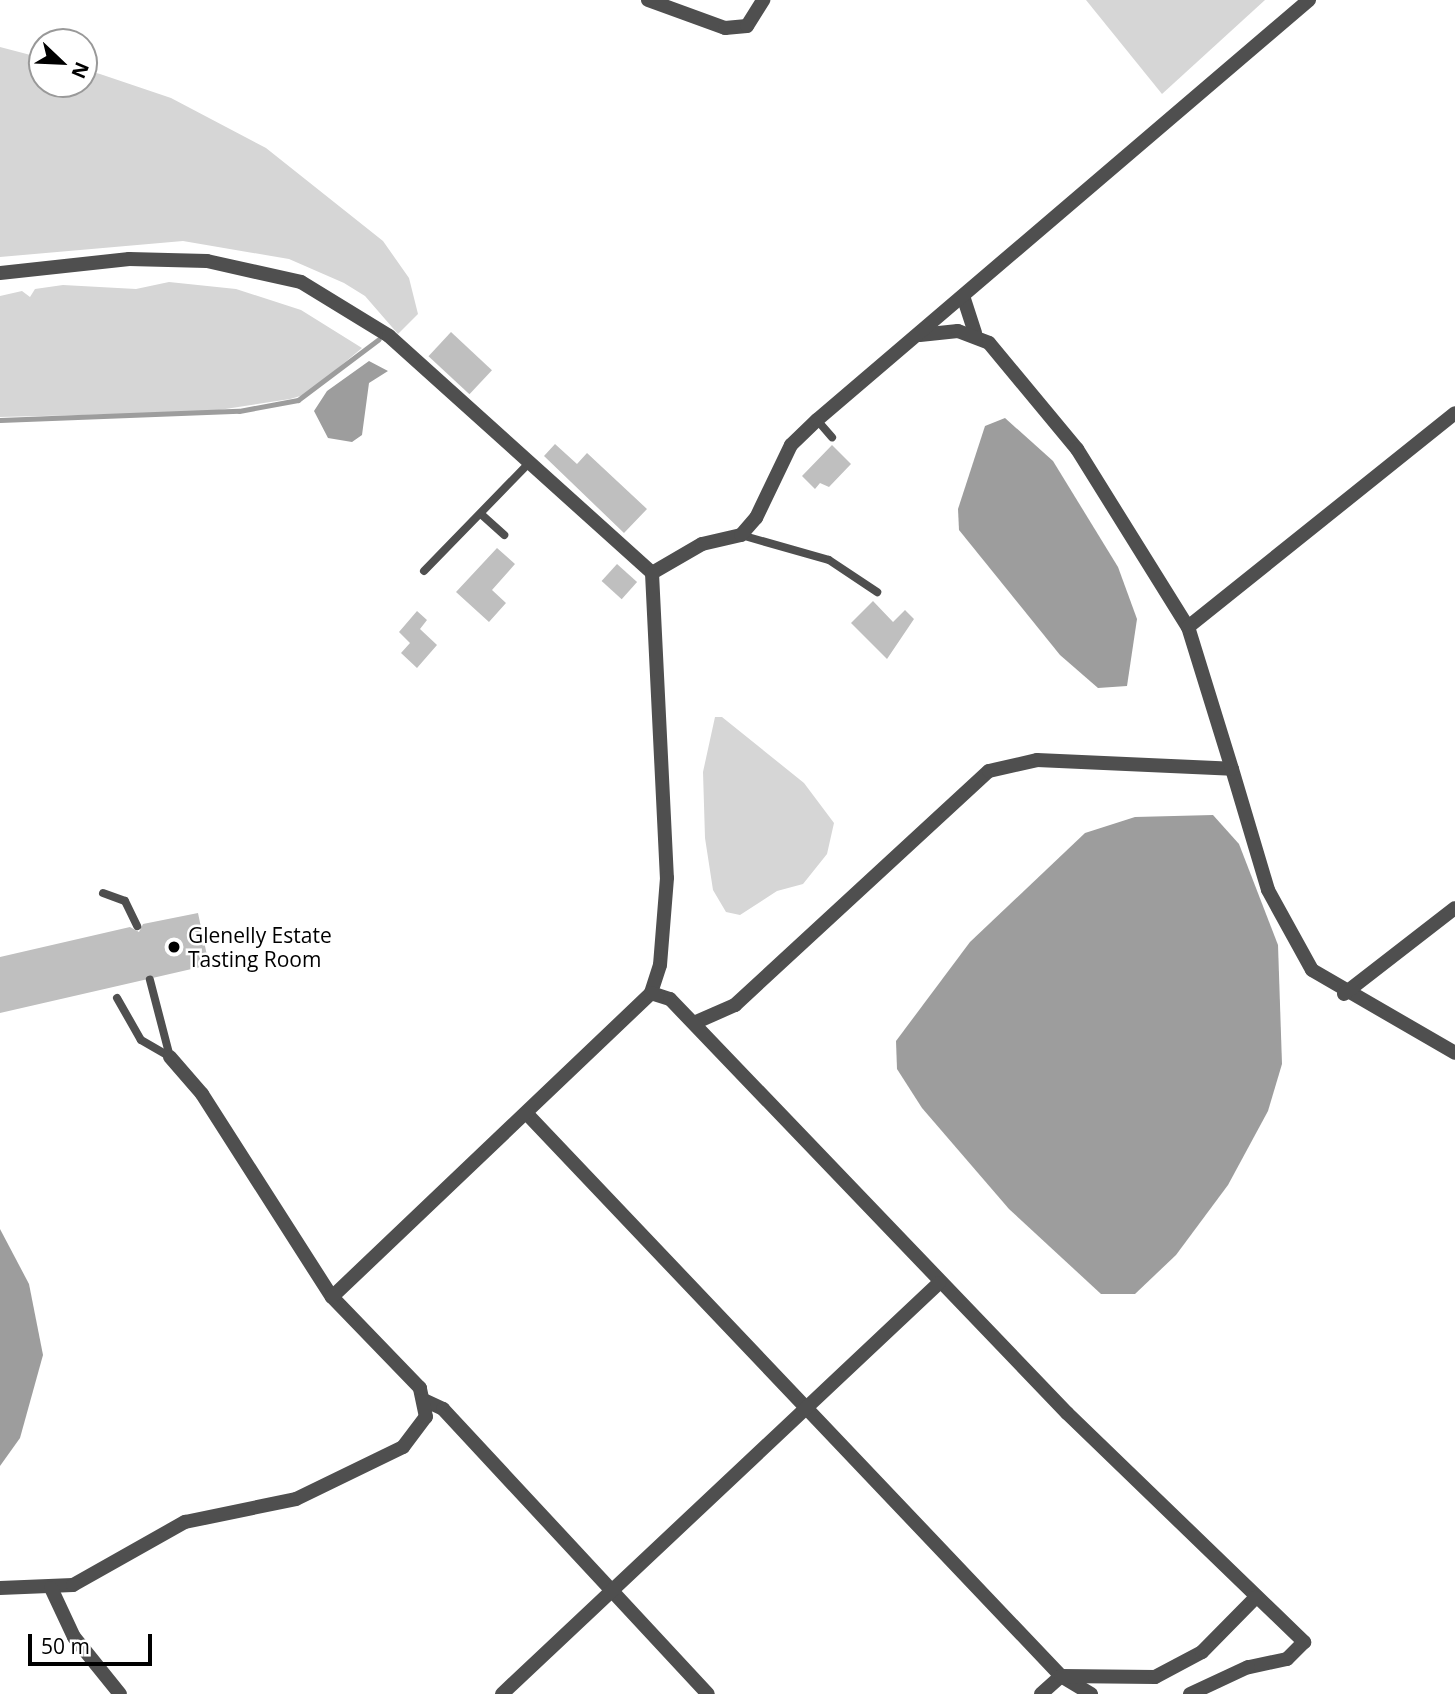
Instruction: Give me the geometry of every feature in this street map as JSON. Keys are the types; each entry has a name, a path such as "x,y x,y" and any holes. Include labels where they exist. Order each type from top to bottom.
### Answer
{"street":[{"path":"648,0 724,28 747,26 764,0"},
{"path":"652,573 702,544 741,535 756,518 791,446 817,420 964,299 1309,0"},
{"path":"0,273 102,260 207,261 301,282 389,336 652,573 667,878 660,965 651,993 527,1115 332,1297"},
{"path":"964,299 975,333 1077,449 1188,627 1268,890 1299,953 1344,994 1455,1053"},
{"path":"918,336 975,333"},
{"path":"1188,627 1455,413"},
{"path":"694,1023 735,1005 989,771 1037,760 1231,769"},
{"path":"1344,994 1455,908"},
{"path":"651,993 670,999 939,1283 1255,1598 1304,1642 1297,1653 1190,1694"},
{"path":"170,1057 202,1094 332,1297 426,1401 443,1409 708,1694"},
{"path":"527,1115 1060,1676 1091,1694"},
{"path":"502,1694 807,1411 939,1283"},
{"path":"0,1588 51,1588 93,1578 149,1537 185,1521 296,1499 368,1468 420,1430 426,1401"},
{"path":"51,1588 74,1637 120,1694"},
{"path":"1041,1694 1060,1676 1155,1677 1202,1652 1255,1598"}],"lane":[{"path":"817,420 832,437"},
{"path":"424,571 482,515 529,463"},
{"path":"482,515 504,535"},
{"path":"741,535 829,560 877,592"},
{"path":"103,893 125,901 137,926"},
{"path":"150,979 170,1057"},
{"path":"117,998 141,1040 170,1057"}],"shaded area":[{"path":"1086,0 1265,0 1162,94"},
{"path":"0,47 28,54 28,98 98,98 98,74 171,98 266,148 383,241 409,278 418,314 398,334 365,296 344,283 289,259 183,241 0,257"},
{"path":"169,282 236,289 301,310 362,348 307,394 290,399 206,412 0,417 0,296 22,291 30,297 35,289 63,285 136,289"},
{"path":"369,361 388,371 369,383 362,435 352,442 328,438 314,411 327,391"},
{"path":"1005,418 1053,461 1118,567 1137,619 1127,686 1098,688 1060,655 959,530 958,509 985,426"},
{"path":"715,717 722,717 804,783 834,823 827,854 803,884 777,891 740,915 726,912 713,890 705,838 703,772"},
{"path":"1213,815 1239,844 1278,945 1282,1064 1268,1111 1228,1185 1176,1255 1135,1294 1101,1294 1009,1209 922,1108 897,1069 896,1041 970,942 1085,833 1135,817"},
{"path":"0,1229 29,1284 43,1355 20,1438 0,1466"}],"building":[{"path":"451,332 492,370 469,394 428,356"},
{"path":"555,444 577,464 587,453 647,509 624,533 544,456"},
{"path":"832,445 851,464 829,487 820,483 815,489 802,476"},
{"path":"497,548 515,564 492,590 506,603 489,622 456,592"},
{"path":"617,564 637,582 622,599 602,581"},
{"path":"873,601 893,622 905,610 914,619 887,659 851,623"},
{"path":"417,611 427,620 420,629 437,645 417,668 401,653 410,643 399,632"},
{"path":"198,913 209,965 0,1013 0,957 130,927 139,932 143,924"}],"waterway":[{"path":"0,420 239,411 298,400 379,339"}],"place":[{"name":"Glenelly Estate Tasting Room","path":"174,947"}]}
